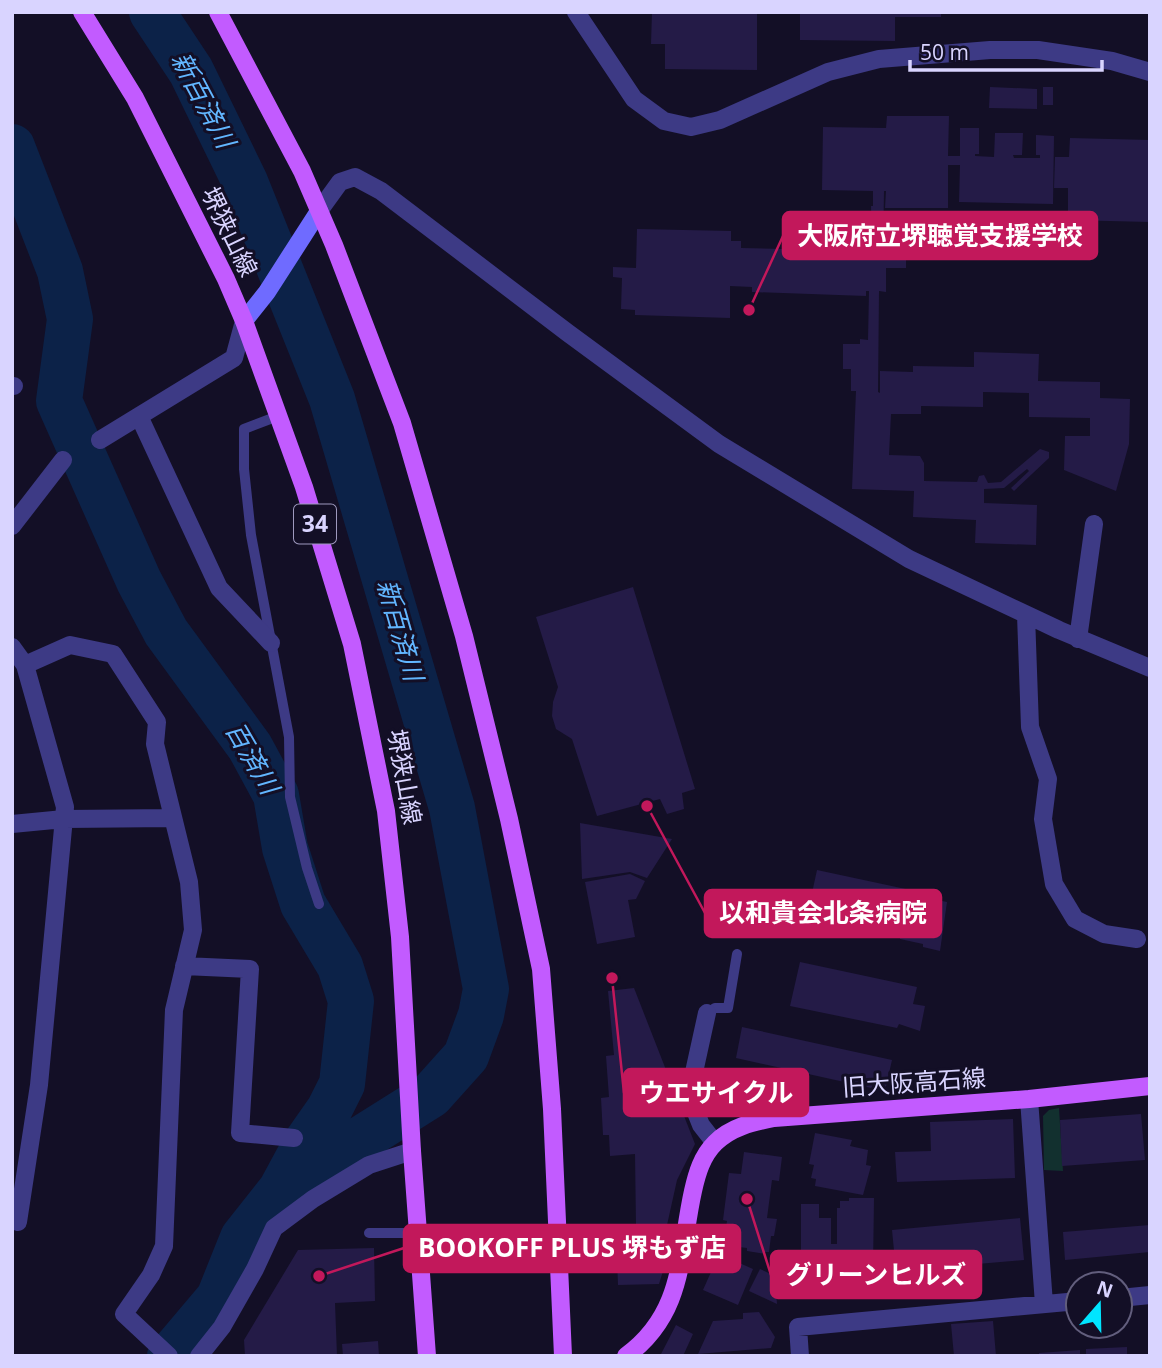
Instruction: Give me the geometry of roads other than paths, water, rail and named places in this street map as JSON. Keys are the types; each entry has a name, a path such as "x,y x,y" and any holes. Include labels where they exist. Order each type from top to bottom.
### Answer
{"main road":[{"name":"堺狭山線","path":"82,12 135,98 226,279 244,321 304,487 352,644 386,811 400,937 412,1151 428,1356"},
{"path":"218,12 302,171 319,211 402,423 464,636 509,819 541,969 552,1110 564,1356"},
{"name":"旧大阪高石線","path":"626,1356 652,1331 672,1295 683,1258 688,1211 699,1168 715,1143 724,1135 748,1123 774,1118 1029,1099 1150,1086"}],"street":[{"path":"576,12 634,99 664,121 691,127 720,120 828,72 879,59 990,50 1038,50 1112,61 1150,72"},
{"path":"100,440 234,358 244,321 267,292 340,182 355,177 381,191 568,334 719,444 909,559 1078,639 1150,668"},
{"path":"139,416 219,588 271,643"},
{"path":"12,526 63,460"},
{"path":"1078,639 1094,524"},
{"path":"1026,615 1030,727 1048,779 1042,819 1055,884 1075,919 1104,934 1137,939"},
{"path":"25,665 70,645 113,654 157,722 155,744 189,881 193,930 174,1010 164,1246 151,1275 124,1314 169,1356"},
{"path":"12,647 25,665 65,807 39,1085 14,1225"},
{"path":"12,824 64,819 173,818"},
{"path":"184,966 250,969 240,1133 294,1138"},
{"path":"706,1013 689,1094 701,1125 715,1143"},
{"path":"1029,1099 1044,1304"},
{"path":"199,1356 222,1326 255,1269 274,1228 313,1199 369,1165 412,1151"},
{"path":"800,1356 798,1327 1064,1302"}],"lane":[{"path":"278,416 244,429 244,469 251,535 289,737 290,797 307,868 319,904"},
{"path":"706,1013 715,1008 728,1008 737,954"},
{"path":"369,1233 418,1233"}],"waterway":[{"name":"新百済川","path":"152,12 191,71 245,182 332,399 452,808 486,989 481,1015 466,1056 431,1095 286,1186"},
{"name":"百済川","path":"12,147 60,271 70,319 59,401 139,581 166,632 250,747 276,795 285,848 303,904 340,966 351,1001 342,1084 329,1110 308,1140 281,1190 243,1238 219,1298 170,1356"}],"place":[{"name":"大阪府立堺聴覚支援学校","path":"749,310"},
{"name":"以和貴会北条病院","path":"647,806"},
{"name":"ウエサイクル","path":"612,978"},
{"name":"グリーンヒルズ","path":"747,1199"},
{"name":"BOOKOFF PLUS 堺もず店","path":"319,1276"}]}
